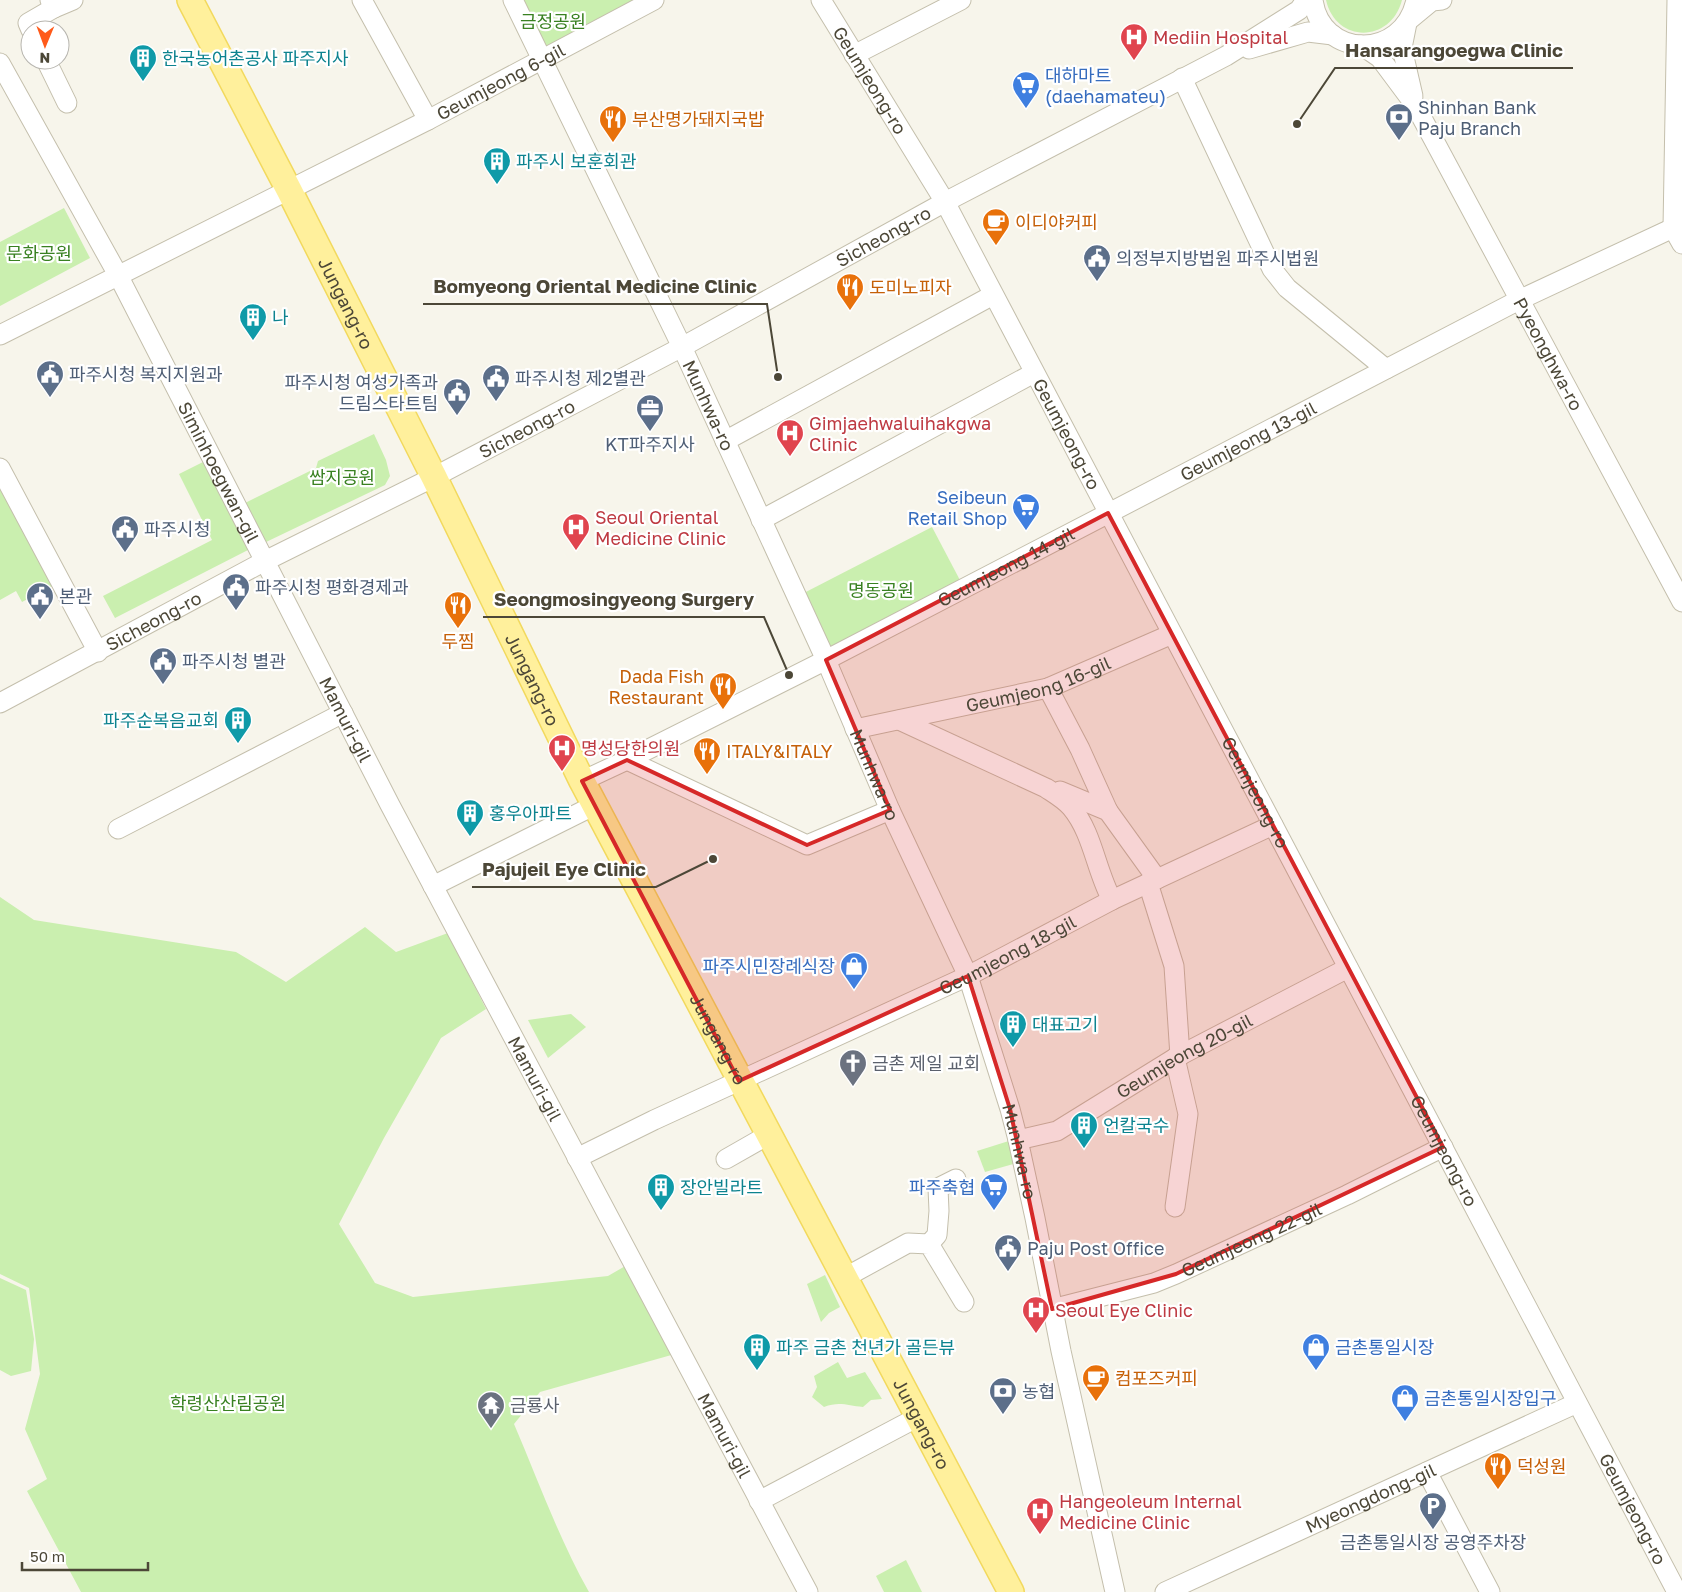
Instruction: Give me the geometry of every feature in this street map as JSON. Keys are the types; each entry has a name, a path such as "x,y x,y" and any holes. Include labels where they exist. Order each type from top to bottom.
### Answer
{"main road":[{"name":"Jungang-ro","path":"190,0 289,190 434,477 582,781 1011,1592"}],"street":[{"path":"32,20 52,4 73,0"},
{"name":"Munhwa-ro","path":"513,0 682,347 826,660 890,810 968,976 1018,1140 1088,1478 1115,1592"},
{"name":"Geumjeong 6-gil","path":"0,335 428,120 654,0"},
{"name":"Geumjeong-ro","path":"821,0 944,202 994,295 1675,1589"},
{"path":"854,55 961,0"},
{"path":"1226,56 1299,10 1306,0"},
{"path":"1313,0 1317,15 1333,35 1346,42 1361,45 1387,40 1398,33 1408,21 1432,1 1442,0"},
{"path":"1415,104 1402,48 1408,21 1416,0"},
{"path":"1677,0 1679,150 1677,236"},
{"name":"Geumjeong 6-gil","path":"366,7 428,120"},
{"path":"1226,56 1308,32 1333,35"},
{"path":"1361,45 1380,58 1415,104"},
{"name":"Sicheong-ro","path":"0,703 265,561 434,477 682,347 944,202 1226,56"},
{"name":"Siminhoegwan-gil","path":"0,63 118,275 265,561"},
{"path":"51,70 67,103"},
{"path":"1182,78 1272,269 1286,288 1386,369"},
{"name":"Pyeonghwa-ro","path":"1415,104 1682,602"},
{"name":"Geumjeong 13-gil","path":"1108,513 1520,300 1677,236"},
{"path":"725,442 994,295"},
{"path":"761,520 1034,373"},
{"path":"0,468 98,652"},
{"name":"Geumjeong 14-gil","path":"582,781 826,660 1108,513"},
{"name":"Mamuri-gil","path":"265,561 433,886 808,1592"},
{"name":"Geumjeong 16-gil","path":"855,729 1048,688 1172,634"},
{"path":"1048,688 1080,748 1108,811 1153,881 1174,966 1178,1057 1188,1114 1175,1207"},
{"path":"118,830 343,713"},
{"path":"899,720 1046,788 1061,797 1072,808 1087,836 1112,900"},
{"path":"627,760 807,845 890,810"},
{"path":"1046,788 1064,792 1108,811"},
{"path":"433,886 595,805"},
{"name":"Geumjeong 18-gil","path":"578,1158 739,1081 968,976 1112,900 1273,825"},
{"name":"Geumjeong 20-gil","path":"1018,1140 1057,1131 1178,1057 1348,968"},
{"path":"726,1159 768,1135"},
{"name":"Geumjeong 22-gil","path":"1052,1310 1154,1283 1176,1274 1347,1195 1443,1147"},
{"path":"929,1244 937,1235 938,1188 956,1179"},
{"path":"844,1278 908,1243 929,1244"},
{"path":"929,1244 964,1302"},
{"name":"Myeongdong-gil","path":"1165,1592 1577,1403"},
{"path":"759,1501 918,1417"},
{"path":"1427,1472 1490,1592"}],"highlighted area":[{"path":"1108,513 1443,1147 1176,1274 1052,1309 1010,1109 968,976 739,1081 582,781 627,760 807,845 890,810 826,660"}],"green space":[{"name":"금정공원","path":"518,0 643,0 543,50"},
{"path":"1326,0 1402,0 1396,14 1387,24 1376,30 1364,33 1352,31 1341,25 1332,14"},
{"name":"문화공원","path":"64,208 90,258 0,306 0,242"},
{"name":"쌈지공원","path":"374,434 386,460 390,476 385,485 264,543 245,503 316,468 318,461"},
{"path":"203,462 248,550 115,618 103,596 212,540 179,474"},
{"path":"0,480 56,584 22,602 16,591 0,600"},
{"name":"명동공원","path":"932,527 962,584 830,653 800,595"},
{"name":"학령산산림공원","path":"0,897 34,920 236,952 286,982 365,927 396,952 448,933 486,1009 441,1038 384,1138 339,1224 375,1283 413,1297 608,1276 627,1265 675,1354 540,1392 514,1424 558,1530 589,1592 81,1592 27,1491 47,1479 25,1429 40,1374 29,1288 0,1274"},
{"path":"571,1014 586,1027 548,1058 528,1020"},
{"path":"1012,1140 1017,1163 985,1172 977,1151"},
{"path":"825,1275 840,1307 829,1313 821,1322 807,1284"},
{"path":"0,1278 26,1290 34,1339 31,1371 11,1376 0,1370"},
{"path":"838,1362 847,1378 865,1372 882,1399 871,1400 863,1407 839,1404 824,1407 812,1397 817,1387 814,1376"},
{"path":"906,1560 922,1592 884,1592 876,1576"}],"place":[{"name":"Mediin Hospital","path":"1134,61"},
{"name":"한국농어촌공사 파주지사","path":"143,82"},
{"name":"대하마트 (daehamateu)","path":"1026,109"},
{"name":"Hansarangoegwa Clinic","path":"1297,124"},
{"name":"Shinhan Bank Paju Branch","path":"1399,141"},
{"name":"부산명가돼지국밥","path":"613,143"},
{"name":"파주시 보훈회관","path":"497,185"},
{"name":"이디야커피","path":"996,246"},
{"name":"의정부지방법원 파주시법원","path":"1097,282"},
{"name":"도미노피자","path":"850,311"},
{"name":"나","path":"253,341"},
{"name":"Bomyeong Oriental Medicine Clinic","path":"778,377"},
{"name":"파주시청 복지지원과","path":"50,398"},
{"name":"파주시청 제2별관","path":"496,402"},
{"name":"파주시청 여성가족과 드림스타트팀","path":"457,416"},
{"name":"KT파주지사","path":"650,432"},
{"name":"Gimjaehwaluihakgwa Clinic","path":"790,457"},
{"name":"Seibeun Retail Shop","path":"1026,531"},
{"name":"Seoul Oriental Medicine Clinic","path":"576,551"},
{"name":"파주시청","path":"125,553"},
{"name":"파주시청 평화경제과","path":"236,611"},
{"name":"본관","path":"40,620"},
{"name":"두찜","path":"458,629"},
{"name":"Seongmosingyeong Surgery","path":"789,675"},
{"name":"파주시청 별관","path":"163,685"},
{"name":"Dada Fish Restaurant","path":"723,710"},
{"name":"파주순복음교회","path":"238,744"},
{"name":"명성당한의원","path":"562,772"},
{"name":"ITALY&ITALY","path":"707,775"},
{"name":"홍우아파트","path":"470,837"},
{"name":"Pajujeil Eye Clinic","path":"713,859"},
{"name":"파주시민장례식장","path":"854,990"},
{"name":"대표고기","path":"1013,1048"},
{"name":"금촌 제일 교회","path":"853,1087"},
{"name":"언칼국수","path":"1084,1149"},
{"name":"장안빌라트","path":"661,1211"},
{"name":"파주축협","path":"994,1211"},
{"name":"Paju Post Office","path":"1008,1272"},
{"name":"Seoul Eye Clinic","path":"1036,1334"},
{"name":"파주 금촌 천년가 골든뷰","path":"757,1371"},
{"name":"금촌통일시장","path":"1316,1371"},
{"name":"컴포즈커피","path":"1096,1402"},
{"name":"농협","path":"1003,1415"},
{"name":"금촌통일시장입구","path":"1405,1422"},
{"name":"금룡사","path":"491,1429"},
{"name":"덕성원","path":"1498,1490"},
{"name":"금촌통일시장 공영주차장","path":"1433,1530"},
{"name":"Hangeoleum Internal Medicine Clinic","path":"1040,1535"}]}
